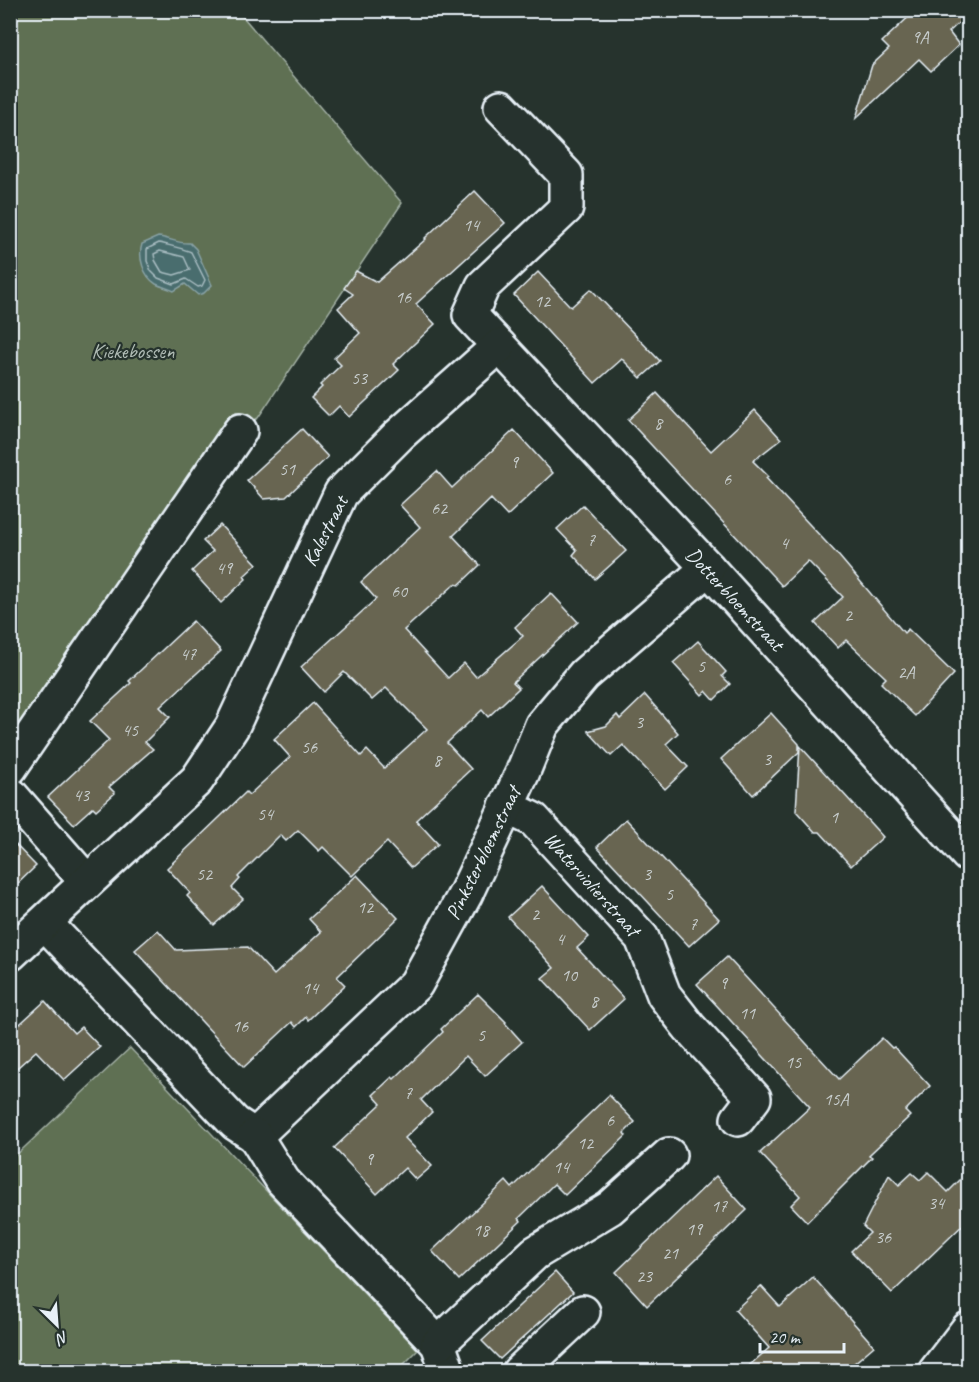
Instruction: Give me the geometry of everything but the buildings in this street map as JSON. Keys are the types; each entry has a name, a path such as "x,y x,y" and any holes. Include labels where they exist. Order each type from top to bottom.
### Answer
{"street":[{"path":"499,346 470,315 483,286 566,208 566,175 501,106"},
{"name":"Dotterbloemstraat","path":"499,346 708,568 969,855"},
{"name":"Kalestraat","path":"10,954 197,780 231,727 341,493 399,435 499,346"},
{"path":"10,768 240,431"},
{"name":"Pinksterbloemstraat","path":"255,1136 416,984 466,893 542,725 584,675 708,568"},
{"path":"10,794 87,882"},
{"name":"Waterviolierstraat","path":"506,806 534,820 642,938 664,995 689,1027 754,1098 738,1119"},
{"path":"45,923 235,1124 255,1136 284,1181 443,1358 535,1253 610,1209 669,1155"},
{"path":"519,1371 583,1312"},
{"path":"935,1371 969,1329"}],"green space":[{"name":"Kiekebossen","path":"11,11 238,11 402,203 258,418 245,425 11,748"},
{"path":"130,1048 418,1350 397,1371 11,1371 11,1160"}],"water":[{"path":"158,237 190,243 196,249 212,285 204,293 198,295 185,284 174,291 152,281 141,260 141,249 142,244"}]}
